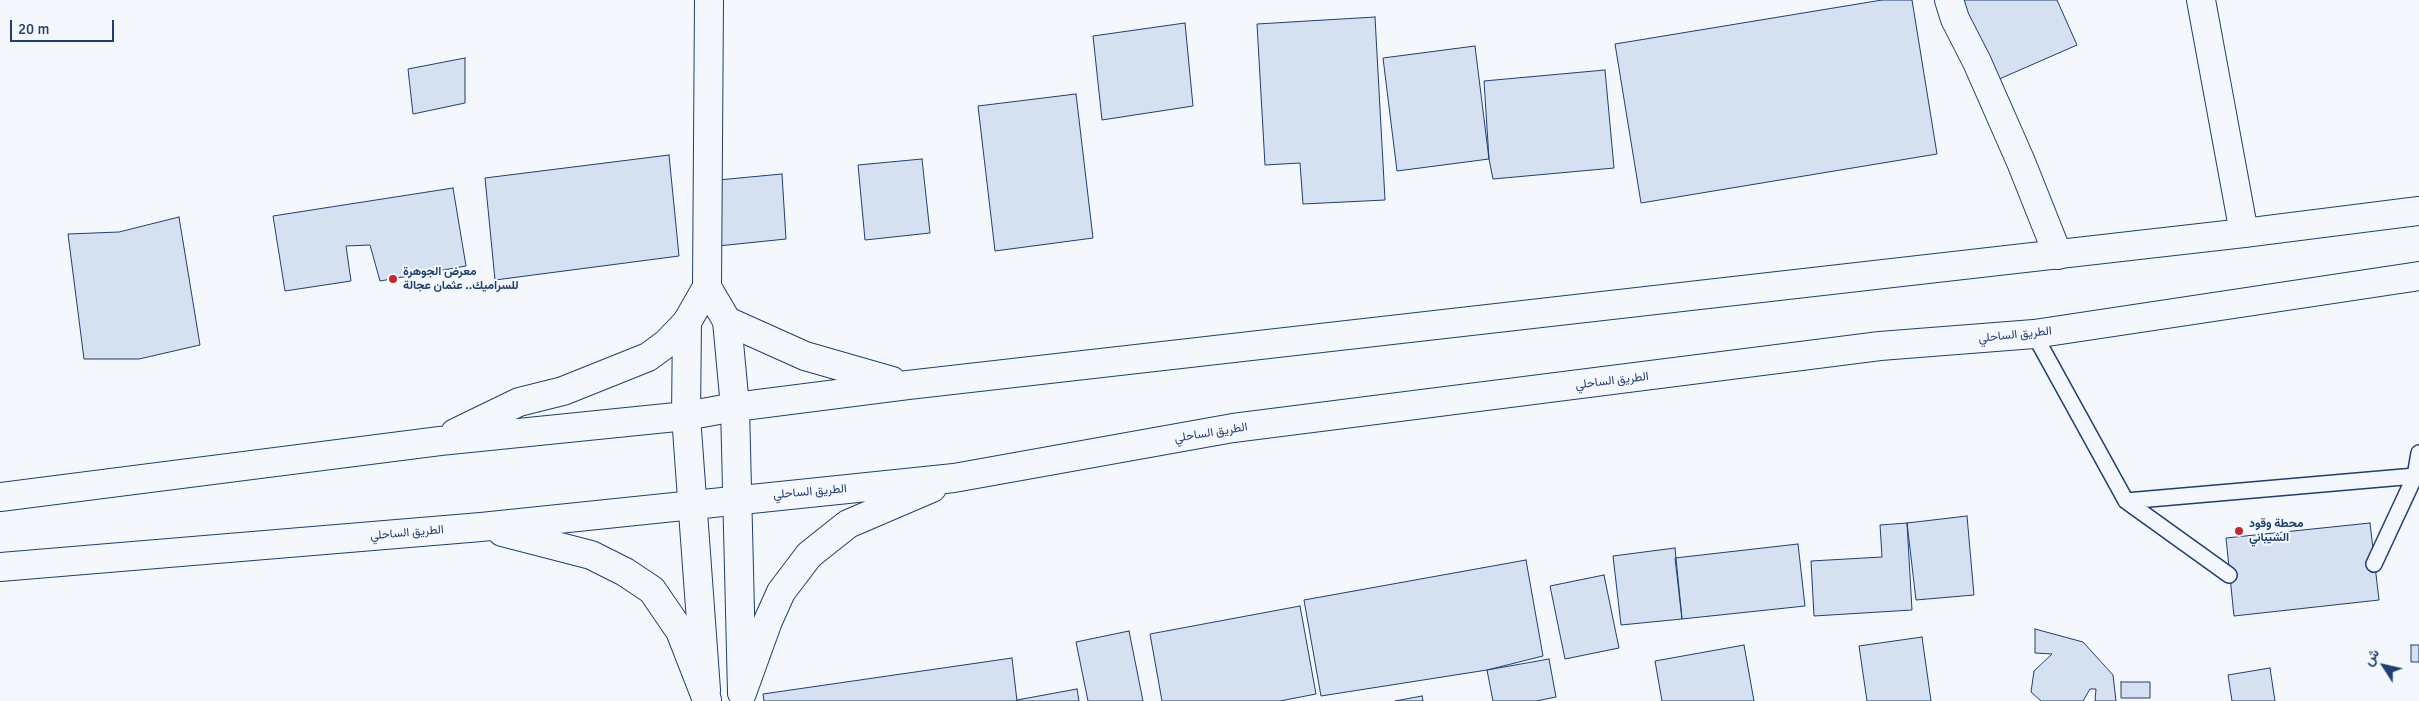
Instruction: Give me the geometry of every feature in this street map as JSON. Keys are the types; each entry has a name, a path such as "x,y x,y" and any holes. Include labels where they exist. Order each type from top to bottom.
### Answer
{"main road":[{"path":"440,441 519,402 563,391 648,357 667,343 687,322 707,287 709,0"},
{"path":"1948,0 2017,153 2058,255"},
{"path":"2200,0 2244,234"},
{"path":"0,497 440,441 686,416 735,407 908,385 2244,234 2419,211"},
{"name":"الطريق الساحلي","path":"0,567 481,527 954,478 1233,428 1880,346 2034,334 2419,276"},
{"path":"707,287 727,321 735,407 742,697"},
{"path":"727,321 805,356 908,385"},
{"path":"687,322 686,416 707,701"},
{"path":"742,697 768,621 781,592 809,555 848,524 954,478"},
{"path":"481,527 591,555 625,572 652,590 680,630 707,701"}],"lane":[{"path":"2034,334 2126,500 2230,575"},
{"path":"2374,564 2415,476 2419,453"},
{"path":"2126,500 2415,476"}],"building":[{"path":"1882,0 1912,0 1937,154 1641,203 1615,44"},
{"path":"1962,0 2057,0 2077,45 1997,80"},
{"path":"1375,17 1385,200 1303,204 1300,163 1265,165 1257,24"},
{"path":"1185,23 1193,106 1102,120 1093,36"},
{"path":"1475,46 1489,159 1397,171 1383,58"},
{"path":"465,58 465,103 413,114 408,69"},
{"path":"1605,70 1614,168 1493,179 1489,159 1484,81"},
{"path":"1076,94 1093,238 995,251 978,106"},
{"path":"669,155 679,256 495,280 485,178"},
{"path":"922,159 930,233 865,240 858,165"},
{"path":"782,174 786,239 718,246 718,180"},
{"path":"453,188 466,266 380,281 370,245 346,246 351,281 285,291 273,216"},
{"path":"179,217 200,345 139,359 84,359 68,234 119,232"},
{"path":"1967,516 1974,595 1916,600 1907,523"},
{"path":"1907,523 1912,610 1814,616 1811,561 1882,557 1880,525"},
{"path":"2370,523 2379,600 2234,616 2226,538"},
{"path":"1798,544 1805,606 1682,619 1675,558"},
{"path":"1675,548 1682,619 1621,625 1613,556"},
{"path":"1526,560 1543,656 1487,670 1321,696 1304,600"},
{"path":"1604,575 1619,648 1565,659 1550,586"},
{"path":"1300,606 1316,694 1280,701 1162,701 1150,634"},
{"path":"2035,629 2083,642 2113,675 2116,701 2095,701 2096,689 2090,689 2083,701 2041,701 2031,692 2034,671 2052,654 2035,653"},
{"path":"1129,631 1143,701 1088,701 1076,642"},
{"path":"1922,637 1931,701 1867,701 1859,646"},
{"path":"1744,645 1754,701 1662,701 1655,661"},
{"path":"2411,645 2419,645 2419,662 2411,662"},
{"path":"1012,658 1017,701 764,701 763,694"},
{"path":"1549,659 1556,697 1536,701 1493,701 1487,670"},
{"path":"2270,668 2275,701 2232,701 2228,675"},
{"path":"2121,682 2150,682 2150,698 2121,698"},
{"path":"1077,689 1079,701 1017,701 1017,700"},
{"path":"1422,696 1423,701 1395,701"}],"place":[{"name":"معرض الجوهرة للسراميك.. عثمان عجالة","path":"393,279"},
{"name":"محطة وقود الشيباني","path":"2239,531"}]}
